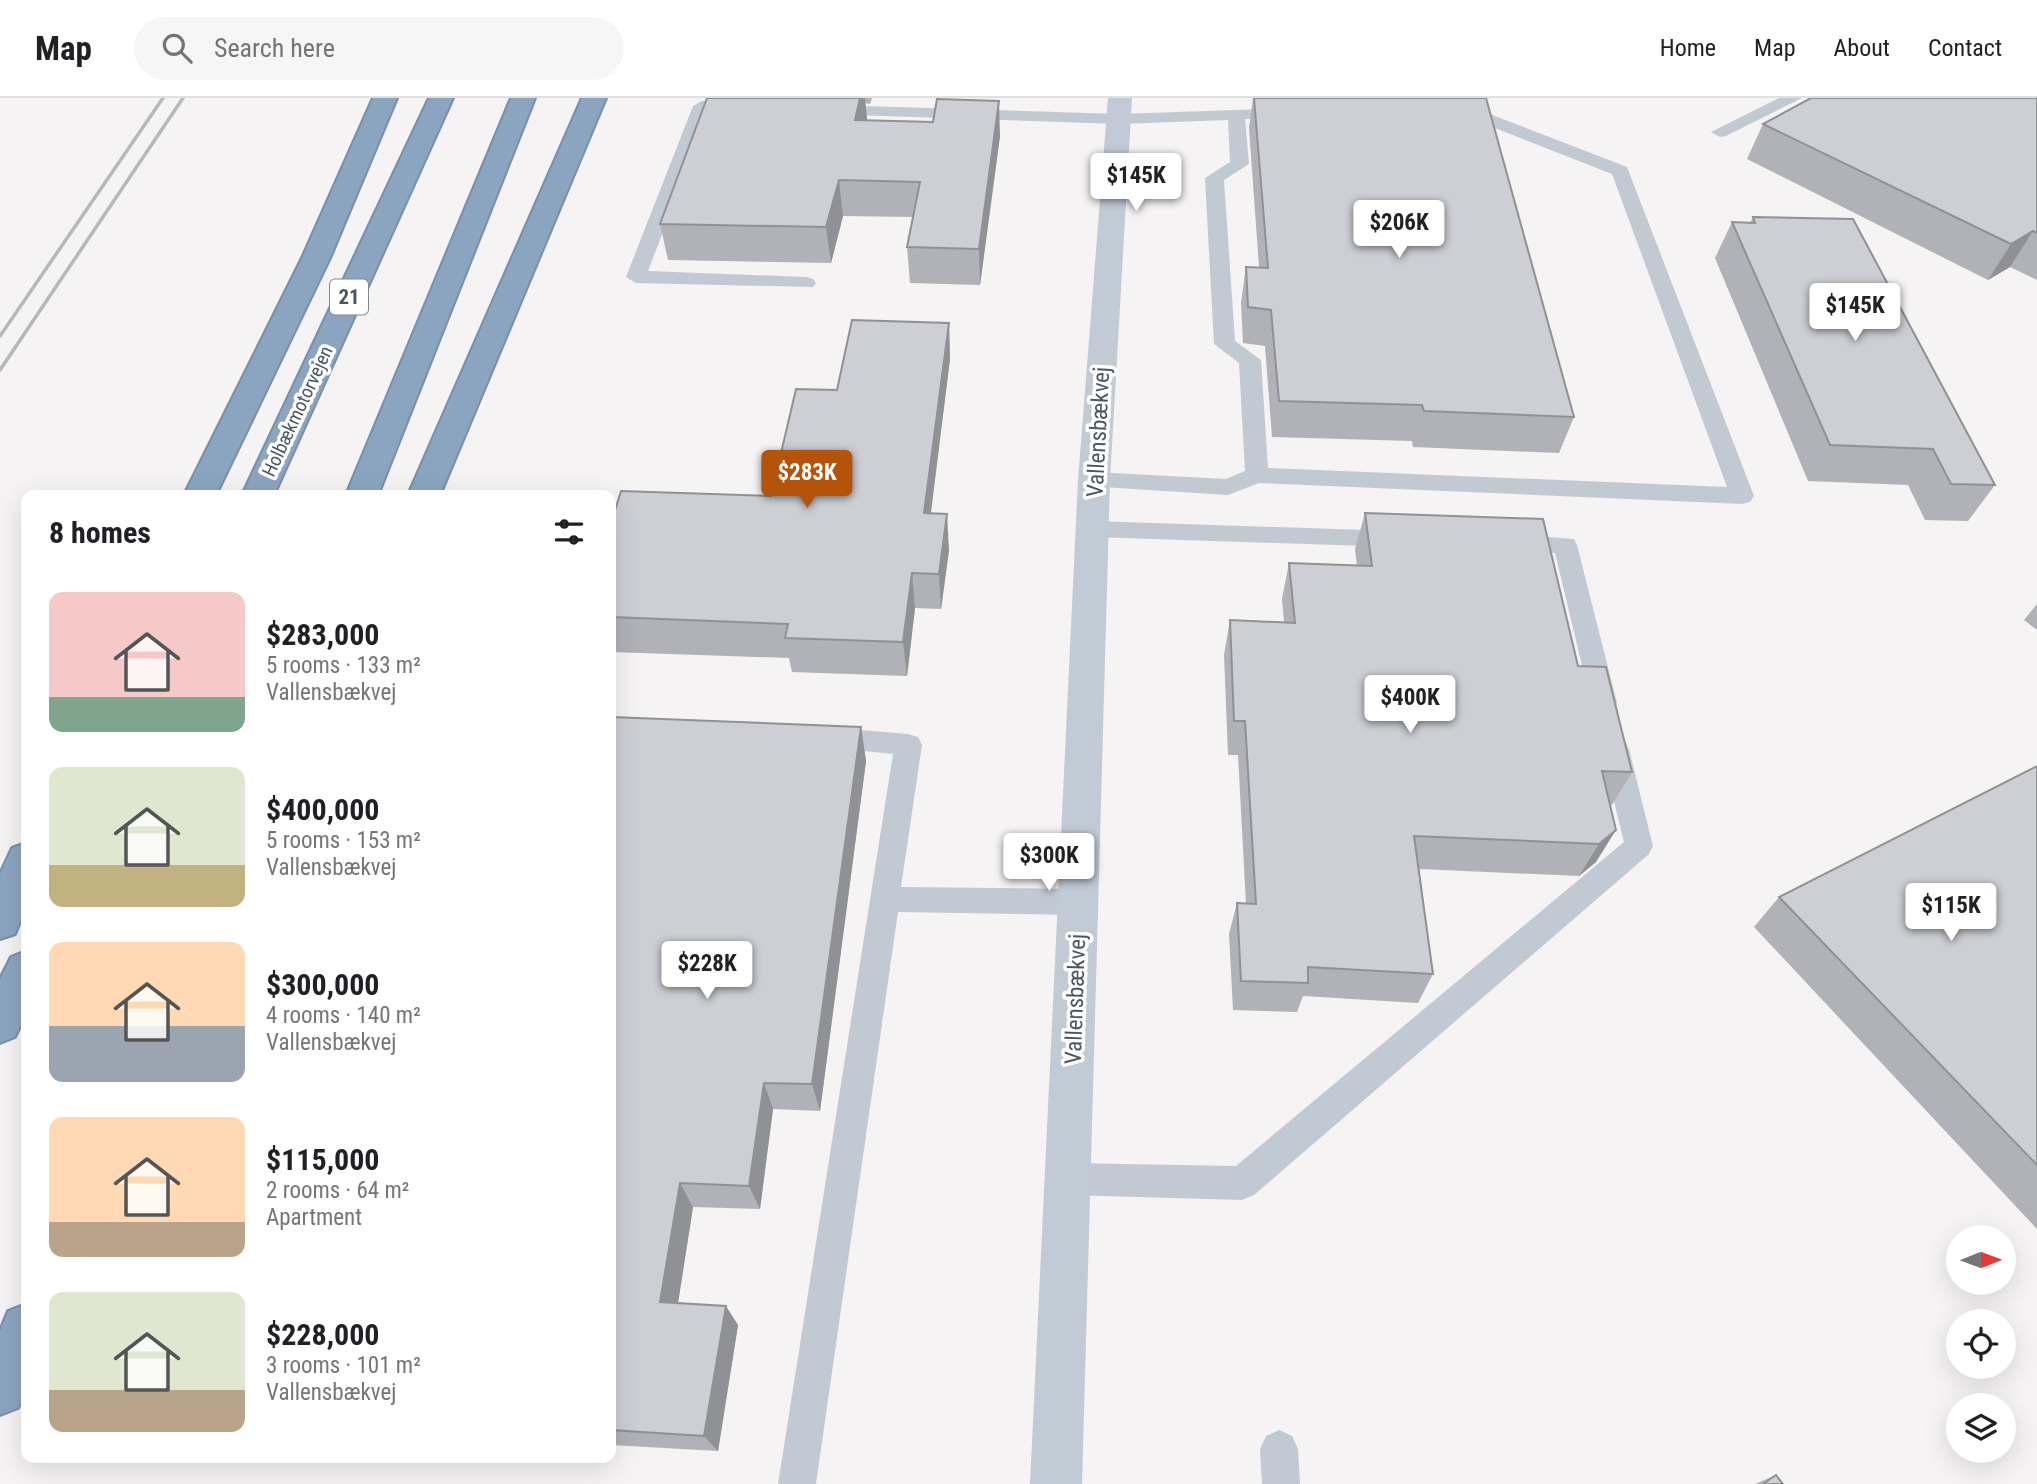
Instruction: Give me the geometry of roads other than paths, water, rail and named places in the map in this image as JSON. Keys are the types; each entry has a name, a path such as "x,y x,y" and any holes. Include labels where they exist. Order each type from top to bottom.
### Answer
{"highway":[{"path":"202,490 316,258 385,98"},
{"name":"Holbækmotorvejen","path":"260,490 441,98"},
{"path":"364,490 523,98"},
{"path":"426,490 594,98"},
{"path":"0,921 21,872"},
{"path":"0,1023 21,980"},
{"path":"0,1390 21,1341"}],"street":[{"name":"Vallensbækvej","path":"1056,1484 1094,480 1105,304 1111,108"}],"lane":[{"path":"1720,132 1788,99"},
{"path":"805,109 939,105 1236,113 1304,112"},
{"path":"766,108 702,106 636,277 806,283"},
{"path":"1094,480 1228,487 1257,475 1742,496 1620,171 1466,111 1439,111"},
{"path":"1236,113 1240,164 1214,178 1225,344 1250,360 1257,475"},
{"path":"1093,529 1426,540"},
{"path":"1068,1179 1242,1183 1639,846 1565,545 1482,542"},
{"path":"797,1484 908,745 800,736"},
{"path":"885,899 1080,902"}],"railway":[{"path":"0,336 163,98"},
{"path":"0,370 183,98"}]}
